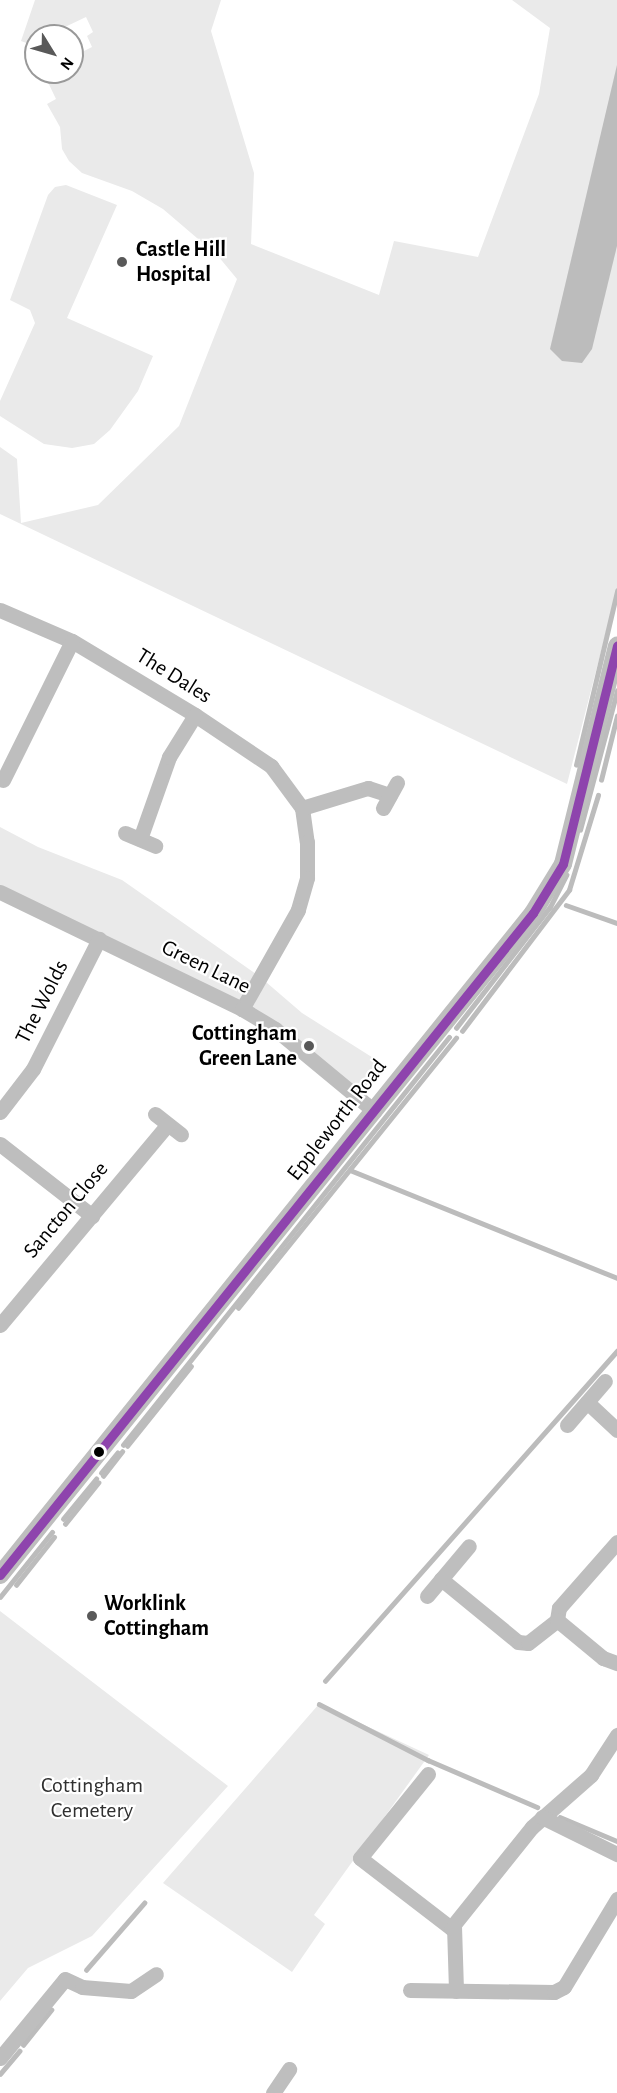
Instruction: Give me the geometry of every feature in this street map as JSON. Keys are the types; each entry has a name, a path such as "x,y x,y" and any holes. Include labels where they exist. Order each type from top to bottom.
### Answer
{"street":[{"name":"The Dales","path":"0,610 72,641 195,715 271,766 302,808 308,842 306,878 298,910 242,1009"},
{"path":"18,787 2,779 72,641"},
{"name":"Eppleworth Road","path":"0,1575 533,913 562,864 617,646"},
{"path":"140,839 169,757 195,715"},
{"path":"302,808 368,788 390,795"},
{"path":"125,833 155,846"},
{"name":"Green Lane","path":"0,892 242,1009 275,1029 374,1111"},
{"name":"The Wolds","path":"0,1112 33,1069 99,939"},
{"path":"155,1114 181,1134"},
{"name":"Sancton Close","path":"0,1325 167,1125"},
{"path":"0,1144 92,1216"},
{"path":"567,1425 605,1381"},
{"path":"587,1402 617,1430"},
{"path":"441,1579 518,1642 528,1643 557,1620 559,1608 617,1542"},
{"path":"427,1596 469,1546"},
{"path":"557,1620 596,1653 617,1663"},
{"path":"428,1774 360,1858 447,1928 454,1926 542,1817 591,1774 617,1735"},
{"path":"542,1817 617,1854"},
{"path":"410,1990 541,1994 564,1987 617,1899"},
{"path":"454,1926 456,1991"},
{"path":"0,2058 65,1979 82,1988 130,1991 148,1983 156,1974"},
{"path":"273,2093 289,2069"}],"green space":[{"path":"35,0 221,0 211,31 254,173 251,244 379,295 394,241 478,257 539,94 550,28 512,0 617,0 617,589 567,784 0,514 0,447 17,459 21,523 98,505 179,426 237,279 218,256 163,209 132,191 82,173 69,161 62,149 60,127 47,104 56,99 49,84 84,84 84,51 92,47 87,36 93,32 86,17 71,24 27,24"},
{"path":"66,185 117,205 67,318 153,356 138,391 110,430 94,444 72,448 44,444 0,416 0,401 35,323 30,310 10,300 48,195 55,187"},
{"path":"0,827 38,847 122,880 259,976 302,1013 386,1066 355,1097 275,1029 0,892"},
{"name":"Cottingham Cemetery","path":"0,1611 228,1786 92,1936 28,1968 0,2001"},
{"path":"319,1704 429,1755 314,1915 325,1924 292,1972 163,1883"}],"shaded area":[{"path":"617,65 617,246 592,349 582,363 562,361 550,349"}],"waterway":[{"path":"576,765 617,591"},
{"path":"580,830 617,691"},
{"path":"601,780 617,716"},
{"path":"462,1031 569,890 598,795"},
{"path":"456,1028 550,907 566,875"},
{"path":"566,905 617,923"},
{"path":"123,1445 449,1037"},
{"path":"238,1308 456,1038"},
{"path":"350,1170 617,1278"},
{"path":"325,1681 617,1351"},
{"path":"127,1446 191,1366"},
{"path":"103,1476 122,1452"},
{"path":"101,1473 117,1453"},
{"path":"63,1519 96,1479"},
{"path":"65,1524 98,1483"},
{"path":"0,1597 52,1532"},
{"path":"16,1585 54,1537"},
{"path":"319,1704 428,1760 537,1807"},
{"path":"560,1817 617,1841"},
{"path":"86,1970 144,1903"},
{"path":"23,2045 51,2010"},
{"path":"0,2074 19,2051"}],"transit line":[{"path":"0,1575 533,913 563,864 617,646"}],"place":[{"name":"Castle Hill Hospital","path":"122,262"},
{"name":"Cottingham Green Lane","path":"309,1046"},
{"name":"Worklink Cottingham","path":"92,1616"}]}
